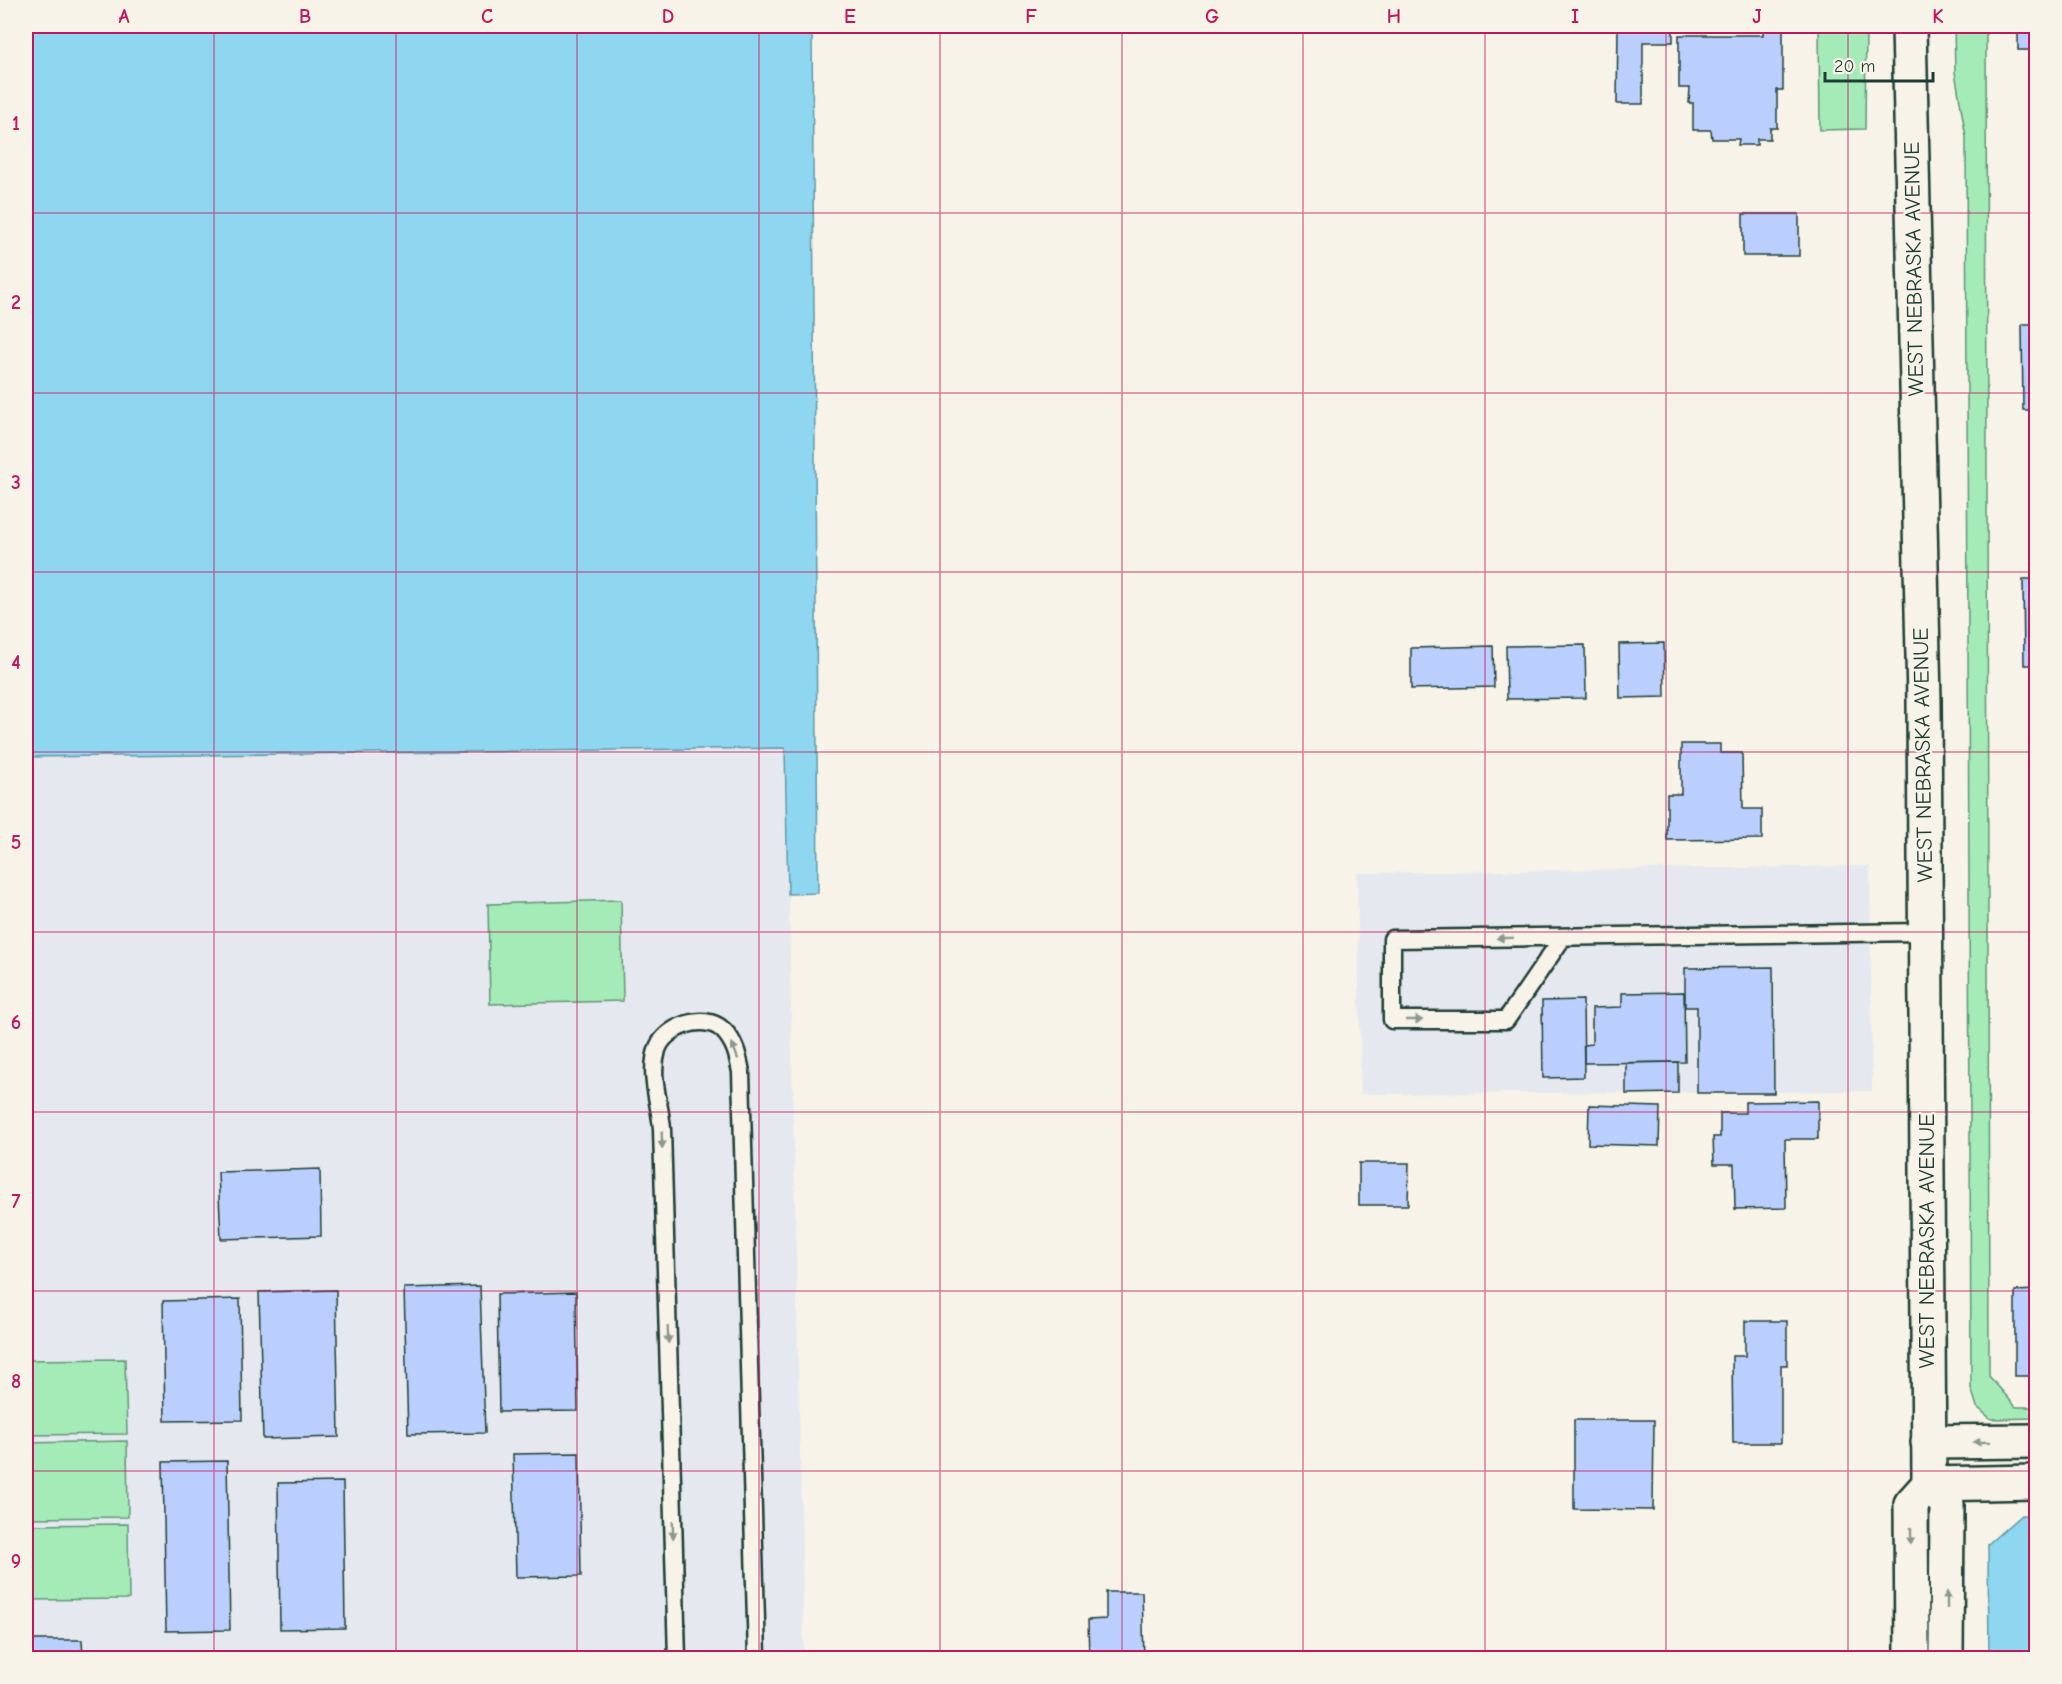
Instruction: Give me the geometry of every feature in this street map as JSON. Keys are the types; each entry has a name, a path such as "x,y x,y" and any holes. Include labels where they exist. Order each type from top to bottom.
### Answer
{"street":[{"name":"WEST NEBRASKA AVENUE","path":"1909,26 1924,701 1929,1484"},
{"path":"1929,1442 2037,1441"},
{"path":"1912,1659 1911,1503 1929,1484 2037,1482"},
{"path":"1929,1484 1947,1504 1946,1659"}],"lane":[{"path":"1563,937 1506,1020 1392,1020 1392,939 1925,932"},
{"path":"677,1659 662,1129 661,1109 654,1089 657,1048 666,1034 684,1025 703,1022 721,1028 735,1046 741,1072 744,1108 757,1659"}],"shaded area":[{"path":"786,748 804,1658 26,1658 26,757"},
{"path":"1870,866 1872,1091 1361,1094 1357,873"}],"green space":[{"path":"1819,26 1866,26 1865,129 1820,130"},
{"path":"1954,26 1986,26 1989,1376 2016,1407 2036,1407 2036,1418 1991,1419 1977,1407 1971,1388 1966,137 1955,72"},
{"path":"621,900 623,1001 490,1004 488,904"},
{"path":"125,1359 127,1434 26,1435 26,1360"},
{"path":"127,1441 128,1517 26,1518 26,1443"},
{"path":"128,1524 129,1599 26,1600 26,1525"}],"water":[{"path":"26,26 812,26 818,893 788,894 785,748 26,757"},
{"path":"2021,1515 2036,1516 2036,1658 1989,1658 1988,1544"}],"building":[{"path":"1618,26 1673,26 1673,42 1643,42 1643,104 1617,104"},
{"path":"1763,26 1783,26 1783,90 1777,90 1777,128 1770,128 1770,139 1757,139 1757,145 1738,145 1739,139 1712,139 1711,130 1693,130 1693,103 1689,103 1690,88 1679,88 1679,35 1763,35"},
{"path":"2018,26 2036,26 2036,50 2018,50"},
{"path":"1743,214 1799,214 1799,256 1743,256"},
{"path":"2022,324 2036,324 2036,410 2023,410"},
{"path":"2023,579 2036,579 2036,665 2024,665"},
{"path":"1664,643 1665,697 1620,698 1619,644"},
{"path":"1585,645 1586,698 1507,699 1506,646"},
{"path":"1493,646 1494,687 1411,689 1411,648"},
{"path":"1681,744 1720,744 1720,753 1742,753 1743,809 1762,809 1762,839 1667,840 1667,794 1681,794"},
{"path":"1773,967 1774,1093 1697,1093 1697,1007 1685,1007 1685,968"},
{"path":"1684,992 1685,1062 1584,1063 1584,1045 1592,1044 1592,1008 1622,1007 1622,993"},
{"path":"1583,1000 1584,1077 1543,1078 1542,1001"},
{"path":"1678,1062 1678,1093 1626,1094 1626,1063"},
{"path":"1818,1101 1818,1139 1785,1139 1786,1208 1735,1209 1734,1164 1714,1164 1713,1137 1720,1137 1720,1113 1745,1113 1745,1102"},
{"path":"1589,1105 1660,1107 1659,1146 1588,1144"},
{"path":"1359,1163 1409,1163 1408,1205 1359,1205"},
{"path":"320,1169 321,1236 221,1239 218,1172"},
{"path":"480,1286 485,1433 408,1434 404,1288"},
{"path":"336,1290 339,1437 263,1439 259,1292"},
{"path":"2036,1290 2036,1376 2015,1376 2015,1291"},
{"path":"576,1292 578,1411 499,1412 497,1294"},
{"path":"240,1299 242,1420 165,1421 163,1301"},
{"path":"1745,1321 1787,1321 1787,1365 1781,1365 1781,1443 1733,1443 1732,1356 1745,1356"},
{"path":"1574,1420 1654,1420 1653,1510 1574,1509"},
{"path":"579,1453 581,1576 516,1577 513,1454"},
{"path":"227,1461 230,1630 166,1631 163,1462"},
{"path":"343,1482 345,1628 280,1629 278,1483"},
{"path":"1106,1592 1142,1592 1144,1658 1089,1658 1088,1620 1106,1619"},
{"path":"26,1640 82,1640 83,1658 26,1658"}]}
